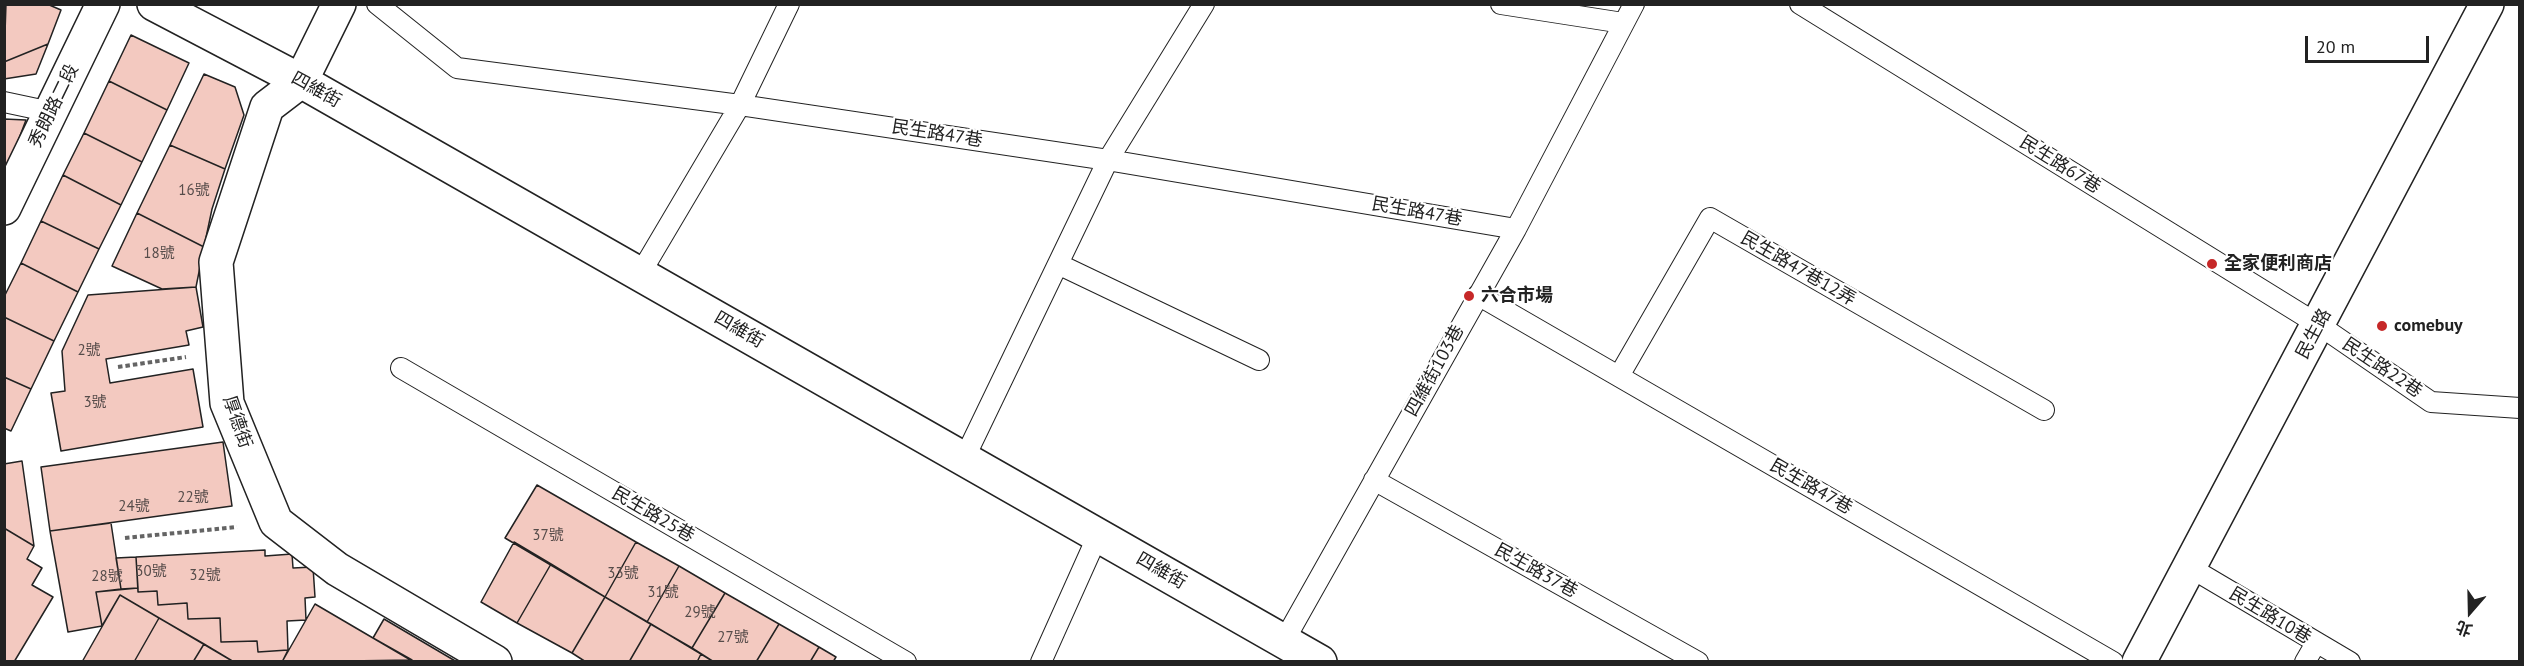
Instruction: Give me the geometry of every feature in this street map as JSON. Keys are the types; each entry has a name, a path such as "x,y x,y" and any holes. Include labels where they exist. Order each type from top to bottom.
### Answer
{"street":[{"name":"秀朗路二段","path":"4,208 104,4"},
{"name":"四維街","path":"154,4 301,81 1320,662"},
{"path":"301,81 339,4"},
{"name":"民生路","path":"2139,662 2191,568 2487,4"},
{"name":"厚德街","path":"276,522 227,403 216,262 267,107 301,81"},
{"path":"276,522 337,569 495,662"}],"lane":[{"name":"民生路47巷","path":"377,4 457,68 740,105 1108,160 1516,229"},
{"path":"640,274 740,105 789,4"},
{"path":"964,459 1108,160 1204,4"},
{"path":"1501,4 1623,23"},
{"name":"四維街103巷","path":"1284,641 1516,229 1634,4"},
{"name":"民生路67巷","path":"1800,4 2319,325"},
{"path":"4,102 51,112"},
{"name":"民生路47巷12弄","path":"1619,376 1710,218 2044,410"},
{"path":"1058,264 1259,360"},
{"name":"民生路47巷","path":"1478,295 2113,662"},
{"name":"民生路22巷","path":"2319,325 2431,402 2520,408"},
{"name":"民生路25巷","path":"401,368 906,662"},
{"name":"民生路37巷","path":"1374,480 1698,662"},
{"path":"1041,662 1098,535"},
{"name":"民生路10巷","path":"2191,568 2350,662"},
{"path":"2305,662 2316,643"}],"path":[{"path":"118,366 223,352"},
{"path":"125,538 276,522"}],"building":[{"path":"6,4 47,4 61,10 48,44 4,62"},
{"path":"131,35 189,63 167,110 109,81"},
{"path":"48,44 36,74 4,79 4,62"},
{"path":"204,74 235,87 244,115 225,169 170,145"},
{"path":"109,81 167,110 142,162 84,133"},
{"path":"4,119 26,120 4,178"},
{"path":"84,133 142,162 121,205 63,175"},
{"path":"170,145 225,169 212,209 204,247 137,213"},
{"path":"63,175 121,205 99,249 41,221"},
{"path":"137,213 204,247 196,287 162,289 112,266"},
{"path":"41,221 99,249 78,292 21,263"},
{"path":"21,263 78,292 54,341 4,317 4,297"},
{"path":"196,287 203,327 186,331 189,345 106,359 110,383 193,369 203,427 61,451 51,393 65,391 62,351 88,295"},
{"path":"4,317 54,341 31,389 4,377"},
{"path":"4,377 31,389 11,431 4,428"},
{"path":"223,442 232,506 50,531 41,467"},
{"path":"22,461 34,546 4,528 4,464"},
{"path":"537,485 636,542 605,597 505,538"},
{"path":"111,523 121,589 96,592 102,626 68,632 50,531"},
{"path":"4,528 34,546 27,559 42,568 32,585 53,597 14,662 4,662"},
{"path":"514,542 551,564 517,623 481,602"},
{"path":"636,542 679,566 647,622 605,597"},
{"path":"265,550 265,556 292,554 293,568 313,567 315,597 305,598 306,620 287,621 288,650 258,652 257,641 221,642 220,618 188,619 187,603 158,605 157,591 138,592 136,557"},
{"path":"136,557 138,588 121,589 116,558"},
{"path":"551,564 605,597 572,653 517,623"},
{"path":"679,566 725,593 692,648 647,622"},
{"path":"138,588 138,592 157,591 158,605 187,603 188,619 220,618 221,642 257,641 258,652 288,650 282,662 234,662 120,595 102,626 96,592"},
{"path":"725,593 779,624 756,662 714,662 692,648"},
{"path":"120,595 159,618 134,662 82,662"},
{"path":"605,597 651,624 629,662 586,662 572,653"},
{"path":"315,604 373,638 412,660 282,662"},
{"path":"159,618 204,644 193,662 134,662"},
{"path":"384,619 457,662 414,662 373,638"},
{"path":"651,624 701,654 697,662 629,662"},
{"path":"779,624 819,647 810,662 756,662"},
{"path":"204,644 234,662 193,662"},
{"path":"819,647 836,657 833,662 810,662"},
{"path":"701,654 714,662 697,662"}],"place":[{"name":"全家便利商店","path":"2212,264"},
{"name":"六合市場","path":"1469,296"},
{"name":"comebuy","path":"2382,326"}]}
